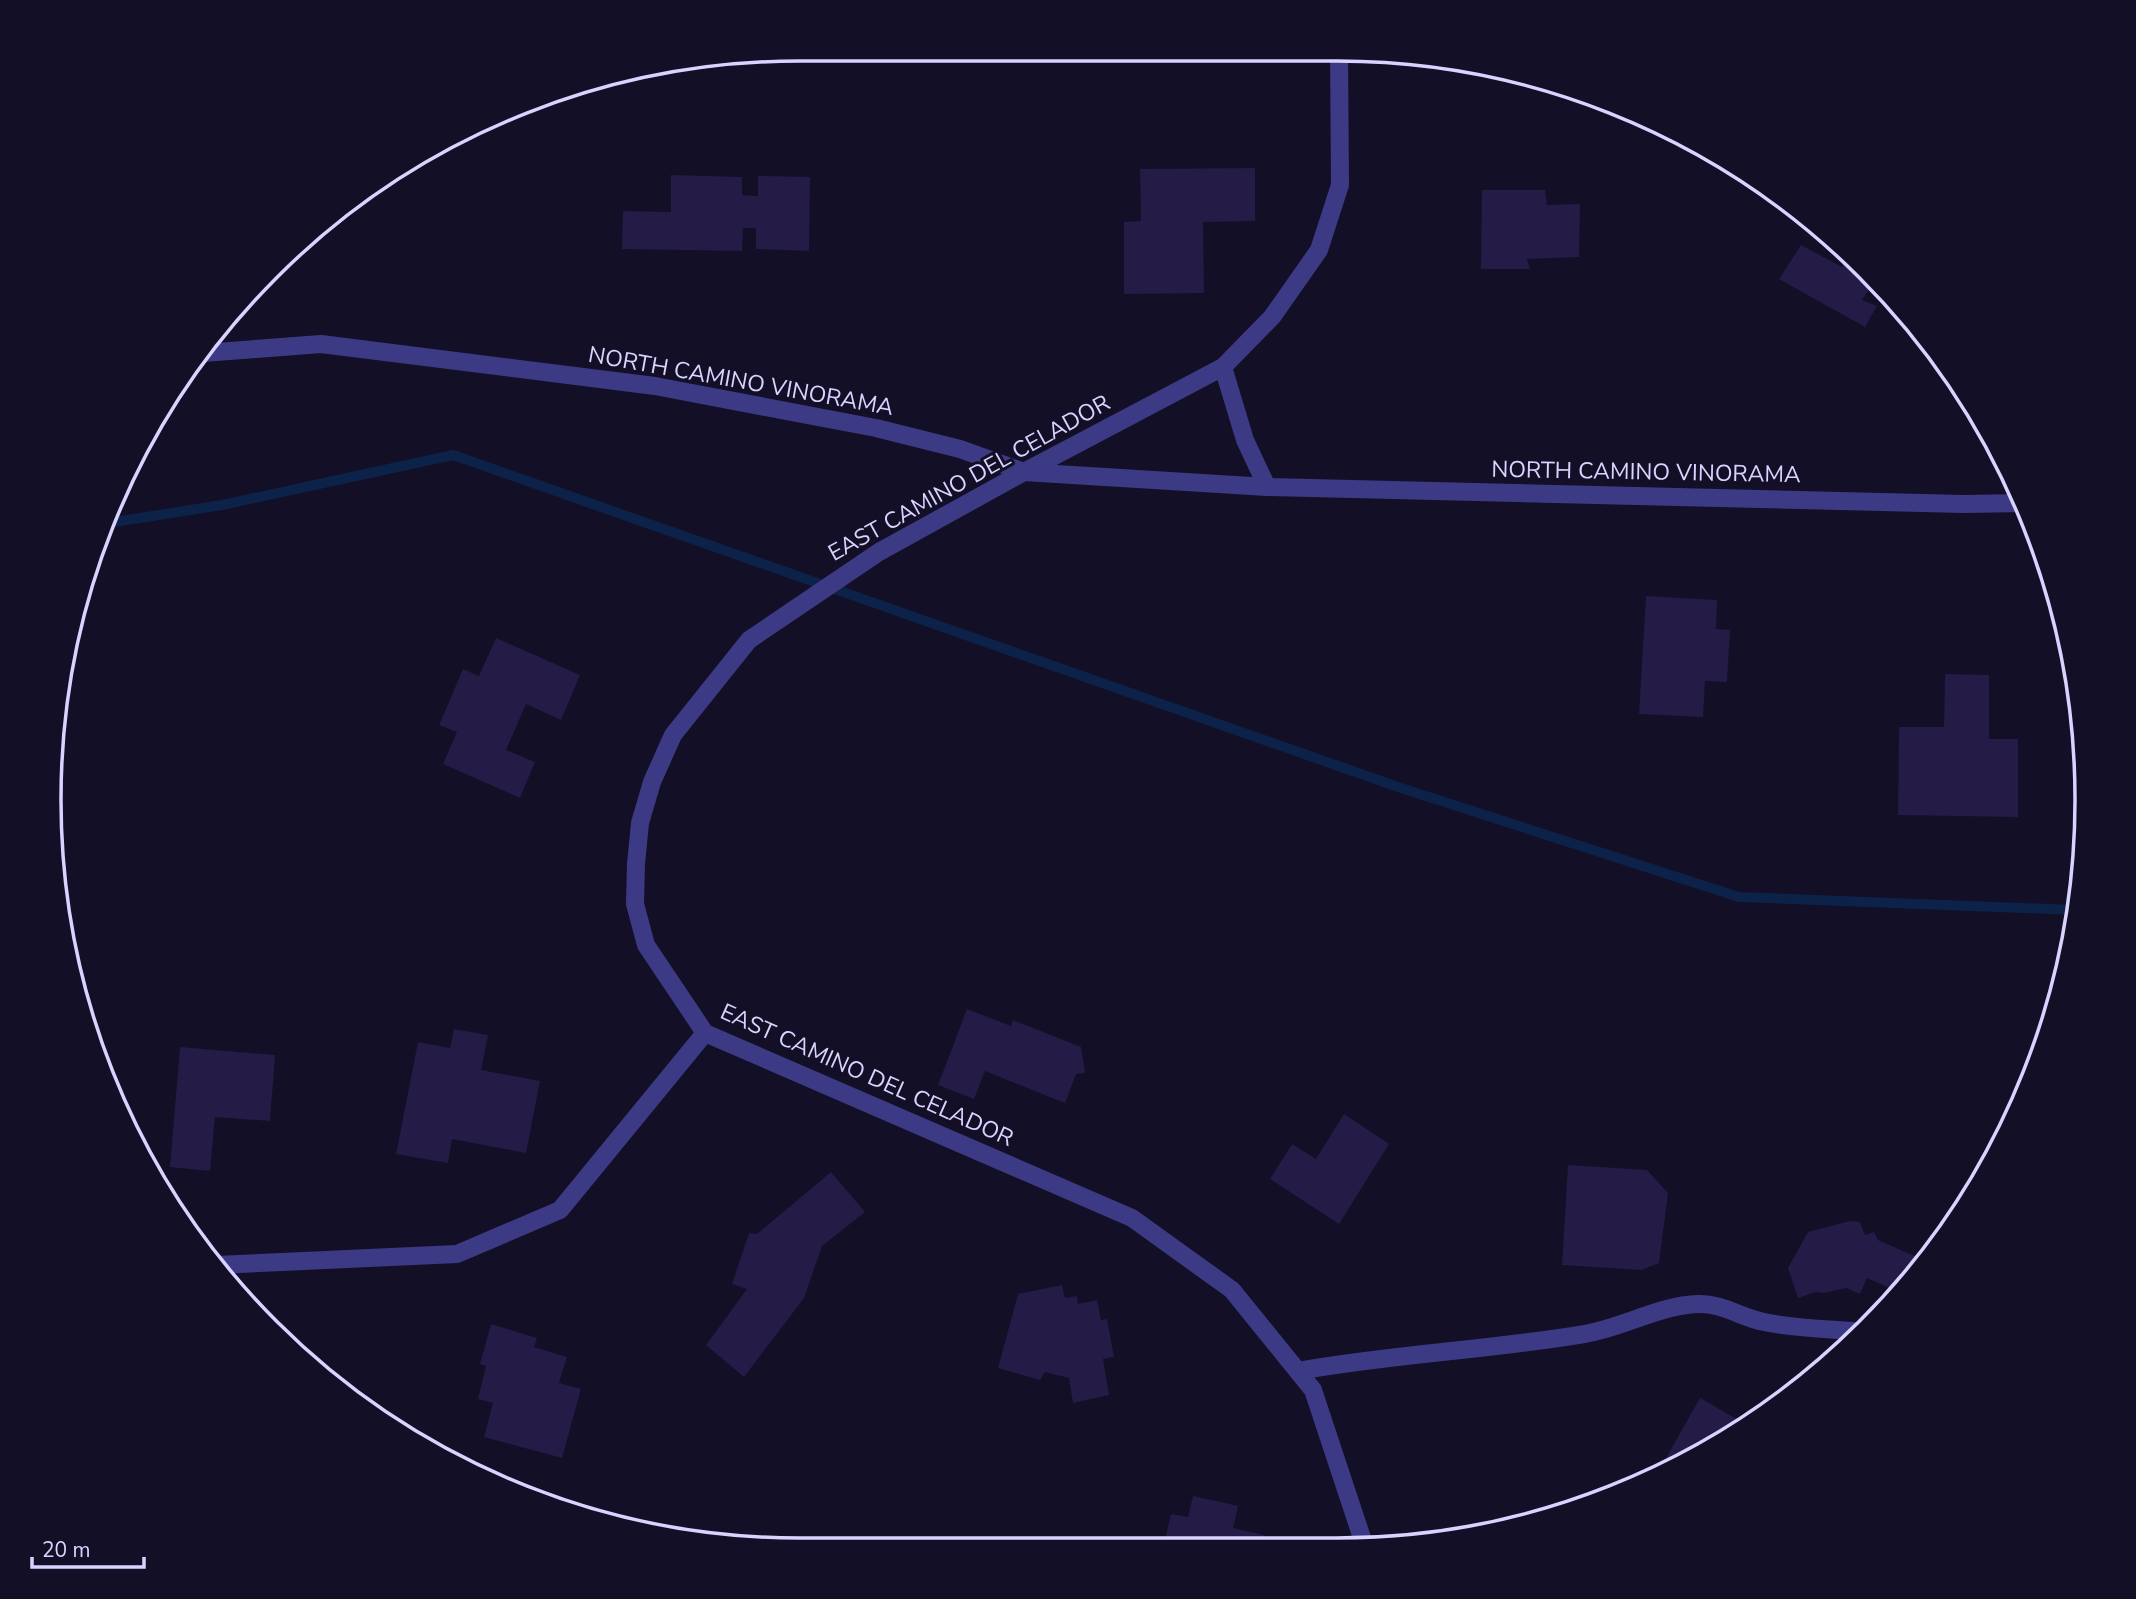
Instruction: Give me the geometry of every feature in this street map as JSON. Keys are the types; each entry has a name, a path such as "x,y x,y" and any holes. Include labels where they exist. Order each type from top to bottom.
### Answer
{"street":[{"name":"EAST CAMINO DEL CELADOR","path":"1339,61 1340,185 1318,250 1272,317 1223,367 879,552 749,640 673,735 652,782 640,823 635,904 646,945 705,1033 1132,1218 1232,1290 1314,1390 1362,1537"},
{"name":"NORTH CAMINO VINORAMA","path":"212,353 321,344 655,386 876,428 960,449 1024,472 1267,487 1951,504 2013,503"},
{"path":"1223,367 1245,440 1267,487"},
{"path":"227,1265 457,1254 560,1210 705,1033"},
{"path":"1298,1371 1599,1332 1698,1304 1712,1305 1763,1322 1850,1331"}],"building":[{"path":"1255,168 1255,221 1203,222 1204,293 1124,294 1124,222 1141,221 1140,169"},
{"path":"671,175 742,177 742,195 758,196 758,176 810,177 809,251 756,249 756,228 743,228 742,251 622,249 623,211 671,212"},
{"path":"1482,190 1545,190 1547,205 1580,204 1579,257 1527,259 1530,269 1481,269"},
{"path":"1801,245 1842,267 1844,264 1870,289 1862,300 1877,306 1865,327 1779,279"},
{"path":"1646,596 1717,600 1716,629 1730,630 1727,682 1705,681 1703,717 1639,714"},
{"path":"496,638 580,675 561,720 526,704 506,750 535,762 520,798 443,764 457,732 439,725 463,669 479,676"},
{"path":"1945,674 1989,675 1989,739 2018,739 2018,817 1898,815 1899,727 1944,727"},
{"path":"967,1009 1011,1026 1013,1020 1081,1047 1085,1073 1076,1074 1065,1103 985,1071 974,1099 938,1085"},
{"path":"454,1029 488,1035 481,1070 540,1081 526,1153 452,1139 448,1163 396,1154 418,1042 450,1048"},
{"path":"180,1047 275,1055 270,1121 215,1117 210,1171 170,1167"},
{"path":"1344,1114 1389,1144 1339,1224 1270,1179 1292,1144 1316,1159"},
{"path":"1568,1165 1647,1170 1668,1193 1659,1263 1641,1270 1562,1265"},
{"path":"831,1172 865,1212 822,1246 804,1298 744,1377 706,1345 747,1289 732,1284 749,1233 757,1234"},
{"path":"1850,1221 1860,1222 1865,1235 1874,1232 1878,1240 1916,1257 1890,1288 1867,1278 1860,1294 1846,1288 1825,1293 1816,1292 1798,1298 1788,1268 1808,1232"},
{"path":"1062,1285 1065,1298 1077,1296 1078,1304 1097,1300 1101,1320 1107,1319 1114,1357 1103,1359 1109,1395 1073,1403 1069,1378 1045,1372 1040,1380 998,1368 1018,1294"},
{"path":"491,1324 537,1338 534,1347 567,1357 559,1383 581,1389 562,1458 484,1437 493,1403 478,1399 486,1366 480,1364"},
{"path":"1700,1398 1737,1419 1706,1439 1664,1461"},
{"path":"1193,1496 1238,1506 1233,1528 1264,1535 1263,1538 1165,1538 1171,1514 1188,1517"}],"waterway":[{"path":"115,522 222,505 453,455 1401,788 1739,897 2066,910"}]}
